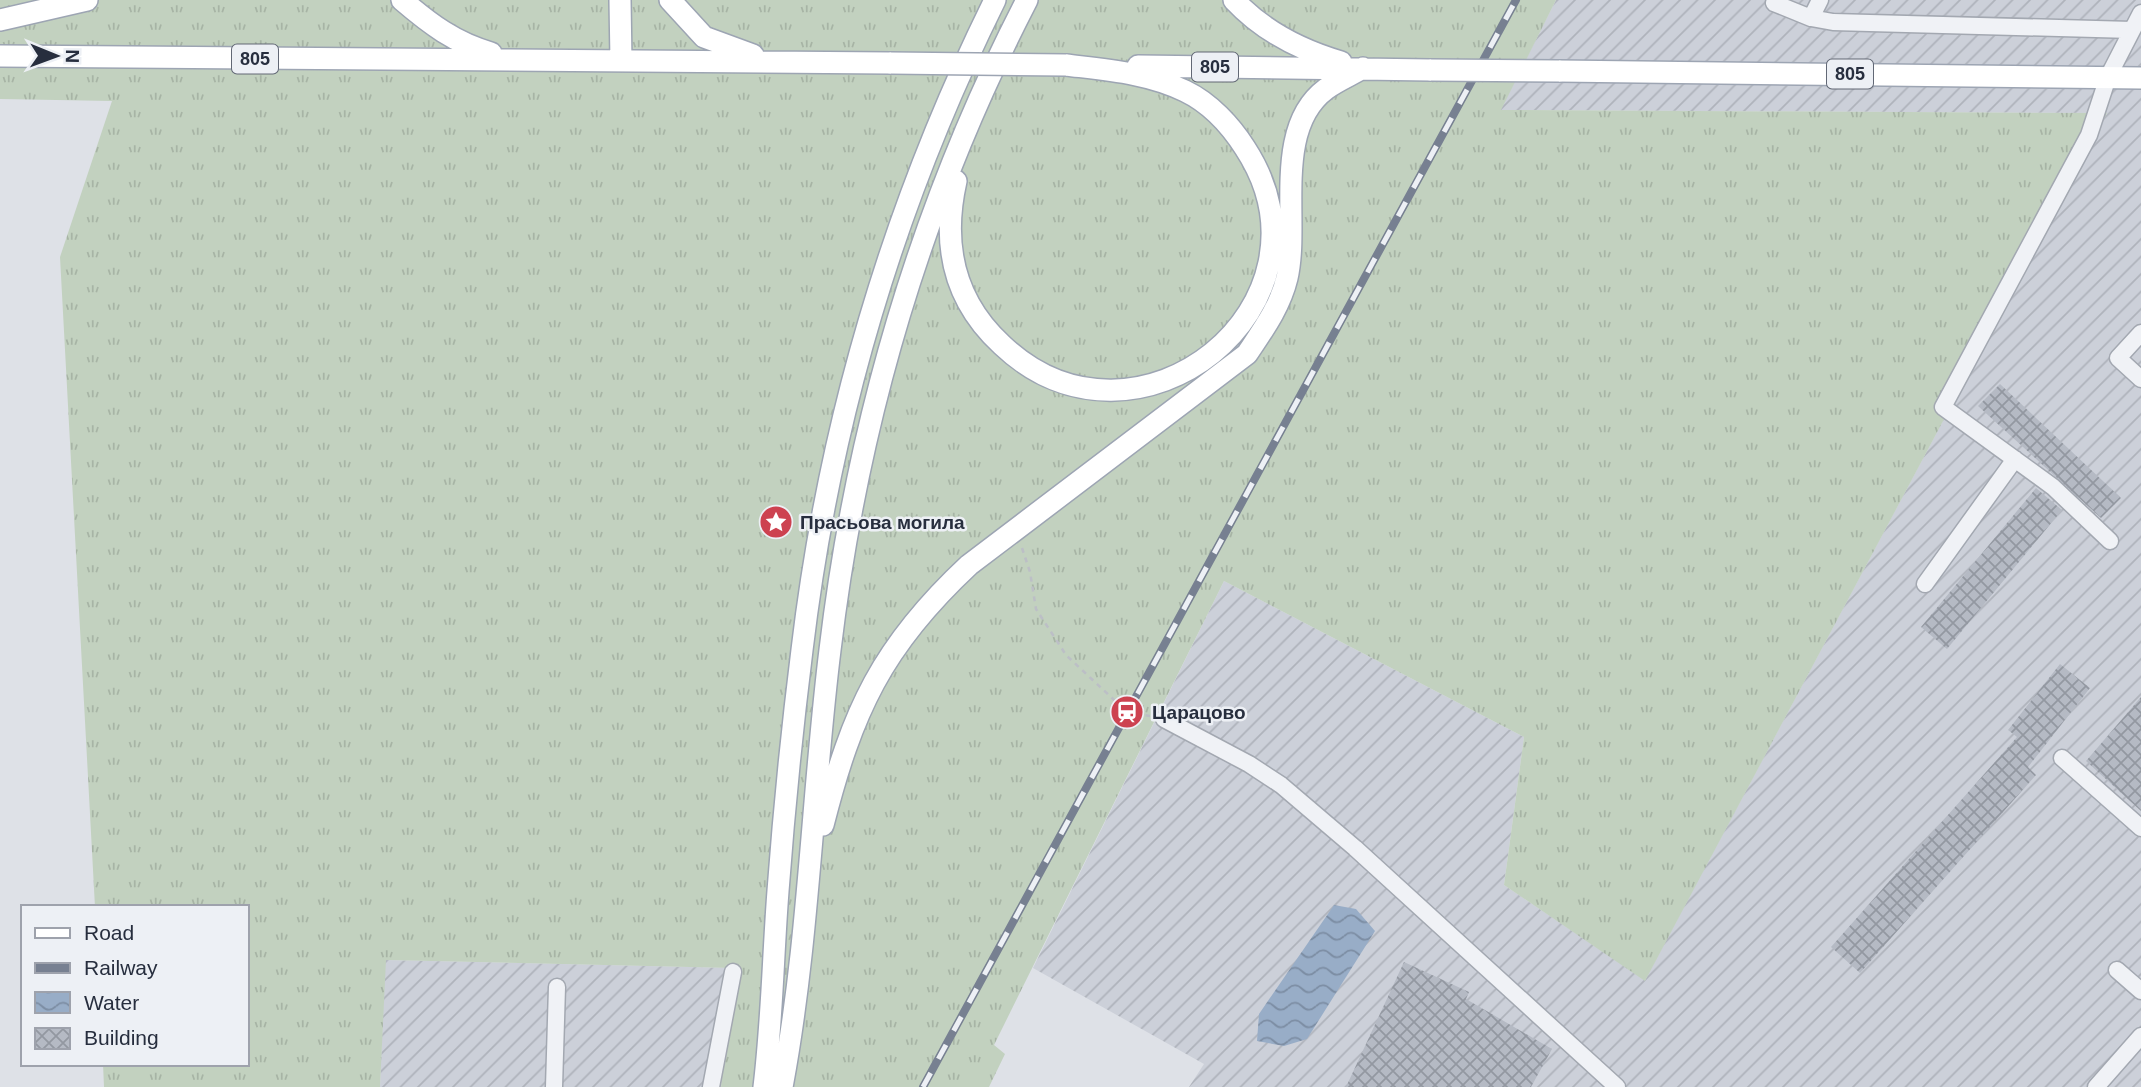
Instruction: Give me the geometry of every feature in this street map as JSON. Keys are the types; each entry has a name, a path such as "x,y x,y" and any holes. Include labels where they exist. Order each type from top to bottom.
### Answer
{"main road":[{"path":"0,20 87,0"},
{"name":"805","path":"402,0 438,30 466,46 510,58"},
{"path":"620,0 621,61"},
{"path":"670,0 704,37 775,62"},
{"path":"977,36 987,0"},
{"path":"764,1087 778,886 802,648 817,542 839,432 871,310 905,208 941,113 995,0"},
{"path":"782,1087 807,888 830,649 844,546 865,438 898,317 970,120 1027,0"},
{"path":"1234,0 1263,27 1295,45 1363,68"},
{"name":"805","path":"0,56 413,61 510,58 2141,78"},
{"path":"970,120 951,205 949,241 955,271 969,302 989,333 1014,357 1044,376 1077,388 1111,391 1144,388 1176,378 1225,345 1246,319 1261,290 1269,259 1271,229 1267,196 1256,164 1229,127 1188,92 1157,79 1066,65"},
{"path":"807,888 852,726 886,658 927,604 969,565 1247,354 1273,316 1287,280 1292,247 1292,176 1298,130 1310,106 1325,90 1363,68"}],"street":[{"path":"1776,0 1774,3 1811,18 1856,24 2132,30"},
{"path":"1811,18 1821,0"},
{"path":"2110,541 2053,487 1943,407 2089,135 2108,77 2141,13"},
{"path":"2141,333 2118,358 2141,379"},
{"path":"1925,584 2015,459"},
{"path":"1164,719 1249,764 1281,785 1355,848 1617,1087"},
{"path":"2062,758 2141,828"},
{"path":"2117,970 2141,991"},
{"path":"711,1087 733,972"},
{"path":"554,1087 557,987"},
{"path":"2096,1087 2141,1037"}],"path":[{"path":"1016,530 1031,572 1036,609 1066,655 1127,712 1164,719"}],"shaded area":[{"path":"1556,0 2141,0 2141,1087 1189,1087 1204,1064 1033,968 1224,581 1524,737 1504,885 1645,980 2107,113 1500,110"},
{"path":"385,960 733,968 721,1087 380,1087"}],"green space":[{"path":"0,0 1556,0 1501,110 2107,113 1645,981 1504,885 1524,737 1224,581 994,1045 1005,1054 989,1087 721,1087 732,968 386,960 380,1087 104,1087 103,1066 248,1066 248,905 95,905 60,257 112,101 0,99"}],"water":[{"path":"1334,905 1356,909 1375,931 1307,1039 1284,1046 1257,1041 1259,1014"}],"building":[{"path":"2000,384 2121,498 2101,518 1978,406"},
{"path":"2036,488 2062,510 1947,649 1921,627"},
{"path":"2060,664 2090,688 2028,767 2036,775 1860,973 1831,947 2017,737 2008,730"},
{"path":"2141,697 2141,811 2086,761"},
{"path":"1404,962 1469,992 1466,999 1552,1049 1531,1087 1346,1087"}],"railway":[{"path":"923,1087 1516,0"}],"place":[{"name":"Прасьова могила","path":"776,522"},
{"name":"Царацово","path":"1127,712"}]}
